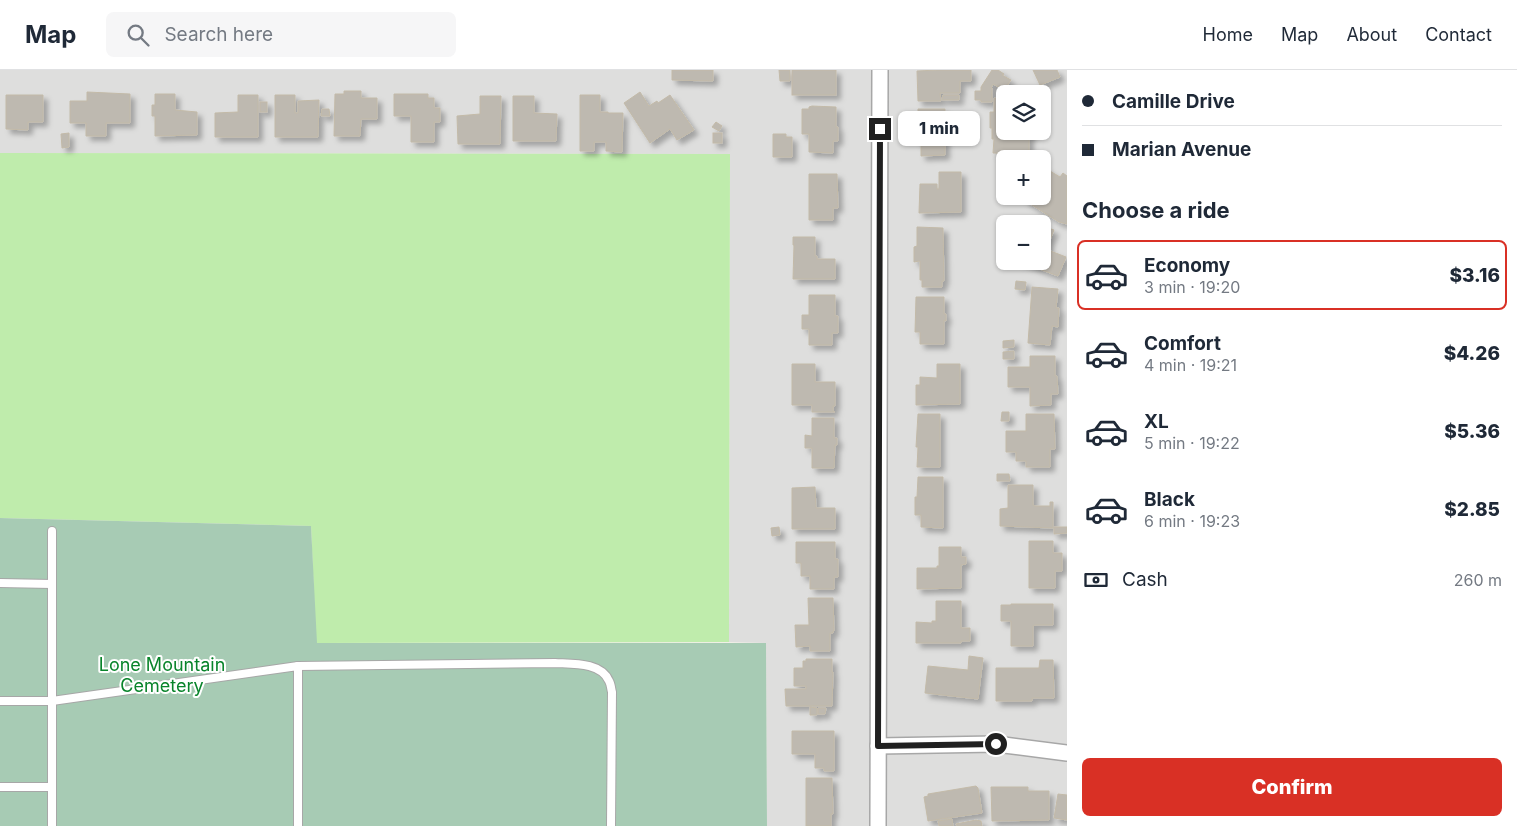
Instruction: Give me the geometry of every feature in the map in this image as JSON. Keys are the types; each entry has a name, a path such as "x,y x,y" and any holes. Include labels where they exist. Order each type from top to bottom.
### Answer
{"street":[{"path":"878,826 880,70"},
{"path":"878,746 996,744 1067,753"}],"lane":[{"path":"52,531 52,826"},
{"path":"0,583 52,584"},
{"path":"0,701 52,701 298,666 556,662 593,667 602,672 609,680 612,692 611,826"},
{"path":"298,666 298,826"},
{"path":"0,787 52,787"}],"shaded area":[{"path":"0,70 1067,70 1067,826 767,826 766,643 729,642 730,154 0,153"}],"green space":[{"path":"0,153 730,154 729,642 316,643 311,526 0,518"},
{"name":"Lone Mountain Cemetery","path":"0,518 311,526 317,643 766,643 767,826 0,826"}],"building":[{"path":"672,70 713,70 713,81 672,80"},
{"path":"779,70 790,70 790,81 780,81"},
{"path":"792,70 836,70 836,95 792,95"},
{"path":"971,70 971,81 960,81 960,93 940,93 941,101 918,101 917,71"},
{"path":"992,70 998,70 1004,74 1002,75 1011,80 1008,85 993,84 991,88 992,102 975,100 975,91 981,91 981,87"},
{"path":"1033,70 1057,70 1060,77 1040,85"},
{"path":"344,91 361,91 361,98 377,98 377,119 361,119 360,136 334,136 335,94 344,94"},
{"path":"87,92 130,94 130,123 106,123 106,136 86,136 86,123 70,123 70,101 87,101"},
{"path":"640,92 649,106 657,101 658,103 670,95 694,130 677,140 670,129 650,143 624,103"},
{"path":"155,94 175,94 175,110 197,112 197,135 155,136 155,116 152,116 152,105 155,105"},
{"path":"394,94 428,94 428,98 434,98 434,108 440,108 440,122 434,122 434,142 411,142 411,116 394,116"},
{"path":"6,95 43,95 43,122 28,122 28,130 6,129"},
{"path":"238,95 258,95 258,137 215,137 215,113 238,112"},
{"path":"275,95 295,95 295,113 298,113 298,101 319,100 318,137 275,137"},
{"path":"580,95 600,95 600,112 623,113 622,152 606,151 606,142 594,142 594,151 580,151"},
{"path":"943,95 959,95 959,100 942,100"},
{"path":"480,96 501,96 500,144 458,144 457,116 480,114"},
{"path":"513,96 534,96 534,113 557,114 556,141 513,141"},
{"path":"994,98 996,98 996,140 1029,140 1029,150 996,150 996,153 993,153 994,139 992,139 992,128 990,128 990,112 994,112"},
{"path":"260,102 267,102 267,112 260,112"},
{"path":"812,106 836,107 838,141 833,141 833,153 809,152 809,134 802,134 802,109 809,109"},
{"path":"322,109 329,109 330,116 321,116"},
{"path":"918,109 945,109 945,155 921,156 921,143 918,143 917,134"},
{"path":"716,122 722,126 719,131 712,127"},
{"path":"69,133 69,147 62,148 61,134"},
{"path":"713,133 722,133 722,143 713,143"},
{"path":"773,134 786,134 786,137 792,137 792,157 773,157"},
{"path":"939,172 961,172 961,212 919,213 920,184 937,184 937,189 939,189"},
{"path":"1051,172 1060,177 1063,173 1067,176 1067,224 1059,222 1051,215 1032,205 1051,205"},
{"path":"809,174 837,174 838,208 833,208 833,220 809,220"},
{"path":"917,227 943,228 944,281 942,281 942,287 922,287 920,261 914,262 914,247 917,246"},
{"path":"793,237 815,237 815,256 817,256 817,259 835,259 835,279 793,279"},
{"path":"1051,251 1066,257 1058,276 1042,270 1051,270"},
{"path":"1016,281 1026,282 1025,290 1015,289"},
{"path":"1032,287 1058,289 1056,308 1059,308 1058,327 1052,326 1050,345 1028,343"},
{"path":"809,295 835,295 835,316 838,316 838,333 832,333 832,345 809,345 809,329 802,329 802,315 809,315"},
{"path":"916,297 944,297 946,321 944,320 944,344 920,344 920,332 915,332"},
{"path":"1014,340 1014,347 1003,348 1003,341"},
{"path":"1014,351 1014,359 1003,359 1003,352"},
{"path":"1030,356 1055,356 1055,376 1057,376 1058,394 1051,394 1051,405 1030,406 1030,387 1008,387 1008,367 1030,367"},
{"path":"792,364 815,364 815,382 835,382 835,406 833,406 833,411 835,412 812,412 812,405 792,405"},
{"path":"937,364 960,364 960,404 916,405 916,385 920,385 920,377 937,378"},
{"path":"1002,412 1009,412 1009,421 1001,421"},
{"path":"918,414 940,414 940,467 917,467"},
{"path":"1026,414 1054,414 1055,449 1050,449 1050,467 1026,467 1026,461 1016,461 1016,452 1006,452 1006,431 1026,431"},
{"path":"812,418 834,418 834,438 837,438 837,445 835,445 834,468 812,468 812,448 805,448 805,435 812,436"},
{"path":"997,474 1009,474 1010,481 997,481"},
{"path":"918,477 943,477 943,528 921,527 921,515 915,515"},
{"path":"1008,485 1033,485 1033,505 1035,506 1050,506 1050,502 1053,502 1053,528 1000,526 1000,509 1008,508"},
{"path":"815,487 816,508 835,508 835,529 792,529 792,488"},
{"path":"779,527 780,535 772,536 771,528"},
{"path":"1054,527 1067,527 1067,533 1054,534"},
{"path":"1029,541 1053,541 1053,553 1062,553 1062,571 1055,571 1055,588 1029,588"},
{"path":"796,542 835,542 835,559 838,559 838,577 834,577 834,589 810,589 810,576 801,576 801,563 796,563"},
{"path":"939,547 961,547 961,557 966,557 966,564 961,565 961,588 917,589 917,568 937,568 939,566"},
{"path":"808,598 833,598 834,631 830,633 830,651 810,651 810,646 796,647 795,625 809,625"},
{"path":"936,601 961,601 961,628 970,628 970,641 961,641 961,643 916,643 916,622 932,623 932,621 936,621"},
{"path":"1053,604 1053,625 1033,626 1033,646 1011,646 1011,621 1001,621 1001,605"},
{"path":"969,656 983,658 978,699 925,693 928,666 968,670"},
{"path":"806,659 832,659 832,706 786,706 785,689 806,689 806,686 794,686 794,668 803,668 803,661 806,661"},
{"path":"1040,660 1053,660 1054,698 1032,698 1032,701 996,701 996,668 1039,668"},
{"path":"810,707 817,708 817,715 810,715"},
{"path":"818,708 826,708 825,714 818,714"},
{"path":"792,731 834,731 834,771 824,771 824,768 815,768 815,754 792,754"},
{"path":"806,778 832,778 833,814 831,814 831,826 806,826"},
{"path":"976,786 978,788 982,813 928,821 924,797 928,796 928,794"},
{"path":"991,787 1028,787 1028,791 1049,791 1049,820 992,821"},
{"path":"1058,794 1067,795 1067,820 1054,818"},
{"path":"952,819 953,826 939,826 938,821"},
{"path":"976,820 981,821 982,826 957,826 956,824"}],"route":[{"path":"880,129 878,746 996,744"}]}
